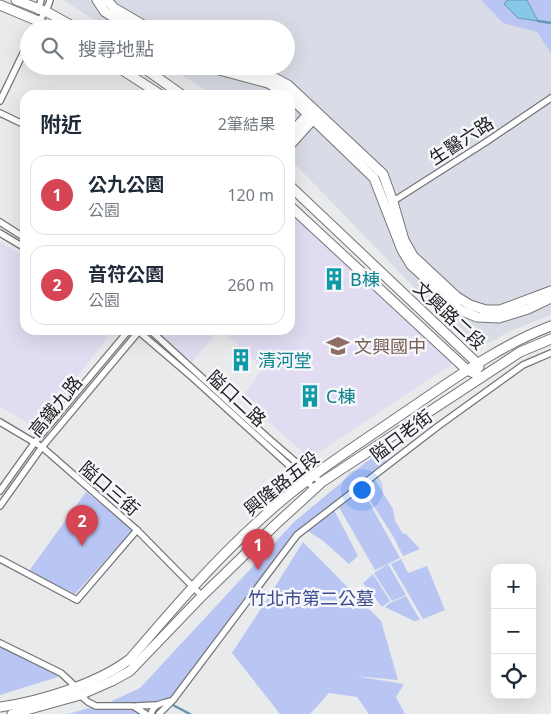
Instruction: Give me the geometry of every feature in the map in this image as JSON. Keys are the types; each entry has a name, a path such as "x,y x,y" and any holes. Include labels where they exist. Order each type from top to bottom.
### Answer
{"street":[{"path":"16,0 42,7 63,20"},
{"path":"38,20 42,7 50,0"},
{"path":"97,0 106,12 118,20"},
{"path":"108,0 114,8 135,20"},
{"path":"0,5 27,20"},
{"path":"0,101 20,60"},
{"path":"130,75 153,90"},
{"path":"154,75 175,90"},
{"path":"238,75 268,83 279,90"},
{"path":"266,75 288,85 292,90"},
{"path":"295,93 313,114"},
{"name":"生醫六路","path":"390,204 551,98"},
{"path":"295,100 383,174 395,235 402,250 411,265 460,310 477,317 499,318 551,298"},
{"path":"0,113 20,123"},
{"path":"295,130 313,114"},
{"path":"295,138 313,114"},
{"name":"文興路二段","path":"295,191 478,364 482,377"},
{"path":"390,204 404,240 413,256 470,305 486,310 500,310 551,291"},
{"name":"文興路二段","path":"295,211 467,370 482,377"},
{"path":"0,222 20,235"},
{"path":"0,233 20,245"},
{"name":"興隆路五段","path":"12,714 78,691 118,668 130,659 192,587 262,518 309,478 467,370 511,344 551,326"},
{"name":"高鐵九路","path":"0,491 35,442 125,335"},
{"name":"高鐵九路","path":"0,506 42,447 136,335"},
{"name":"隘口二路","path":"144,335 318,486"},
{"name":"隘口二路","path":"155,335 318,486"},
{"name":"興隆路五段","path":"0,707 112,682 130,671 202,596 318,486 520,352 551,339"},
{"name":"隘口老街","path":"159,714 174,700 297,535 437,426 523,365 551,353"},
{"name":"隘口三街","path":"0,422 42,447 137,530 202,596"},
{"path":"0,559 77,600 137,530"},
{"path":"0,643 61,672 88,702 96,706 156,705 174,700"},
{"path":"151,714 156,705"},
{"path":"133,706 146,714"}],"shaded area":[{"path":"63,0 551,0 551,315 510,331 482,347 464,339 295,164 295,90 205,90 182,75 295,75 295,20 95,20"},
{"path":"507,0 527,0 538,21 518,18 504,4"},
{"name":"文興國中","path":"295,212 455,362 310,458 241,398 263,369 227,335 295,335"},
{"path":"0,242 20,254 20,335 109,335 37,429 0,406"},
{"path":"158,335 214,335 192,362"}],"green space":[{"path":"481,0 551,0 551,53 537,32 503,23"},
{"path":"377,455 386,458 384,465 294,534 171,699 145,704 142,714 68,714 110,702 140,688 294,522"},
{"path":"372,475 393,509 395,521 403,534 405,533 420,549 403,556 394,538 360,484"},
{"path":"359,484 400,558 375,570 336,502"},
{"path":"86,492 133,530 75,594 29,571"},
{"path":"332,506 358,556 349,564 322,540 303,528"},
{"name":"竹北市第二公墓","path":"303,542 381,621 398,680 355,676 404,684 396,697 405,714 369,714 357,697 329,693 310,714 280,714 232,653"},
{"path":"401,559 408,573 427,566 445,610 423,619 391,564"},
{"path":"388,564 406,595 392,601 374,573"},
{"path":"373,574 390,601 382,607 363,583"},
{"path":"406,596 420,620 414,621 385,607"},
{"path":"0,644 64,675 0,695"}],"waterway":[{"path":"538,21 551,23"},
{"path":"171,704 190,714"}],"place":[{"name":"B棟","path":"334,279"},
{"name":"文興國中","path":"338,346"},
{"name":"清河堂","path":"241,360"},
{"name":"C棟","path":"310,396"},
{"name":"音符公園","path":"82,546"},
{"name":"公九公園","path":"258,570"}]}
